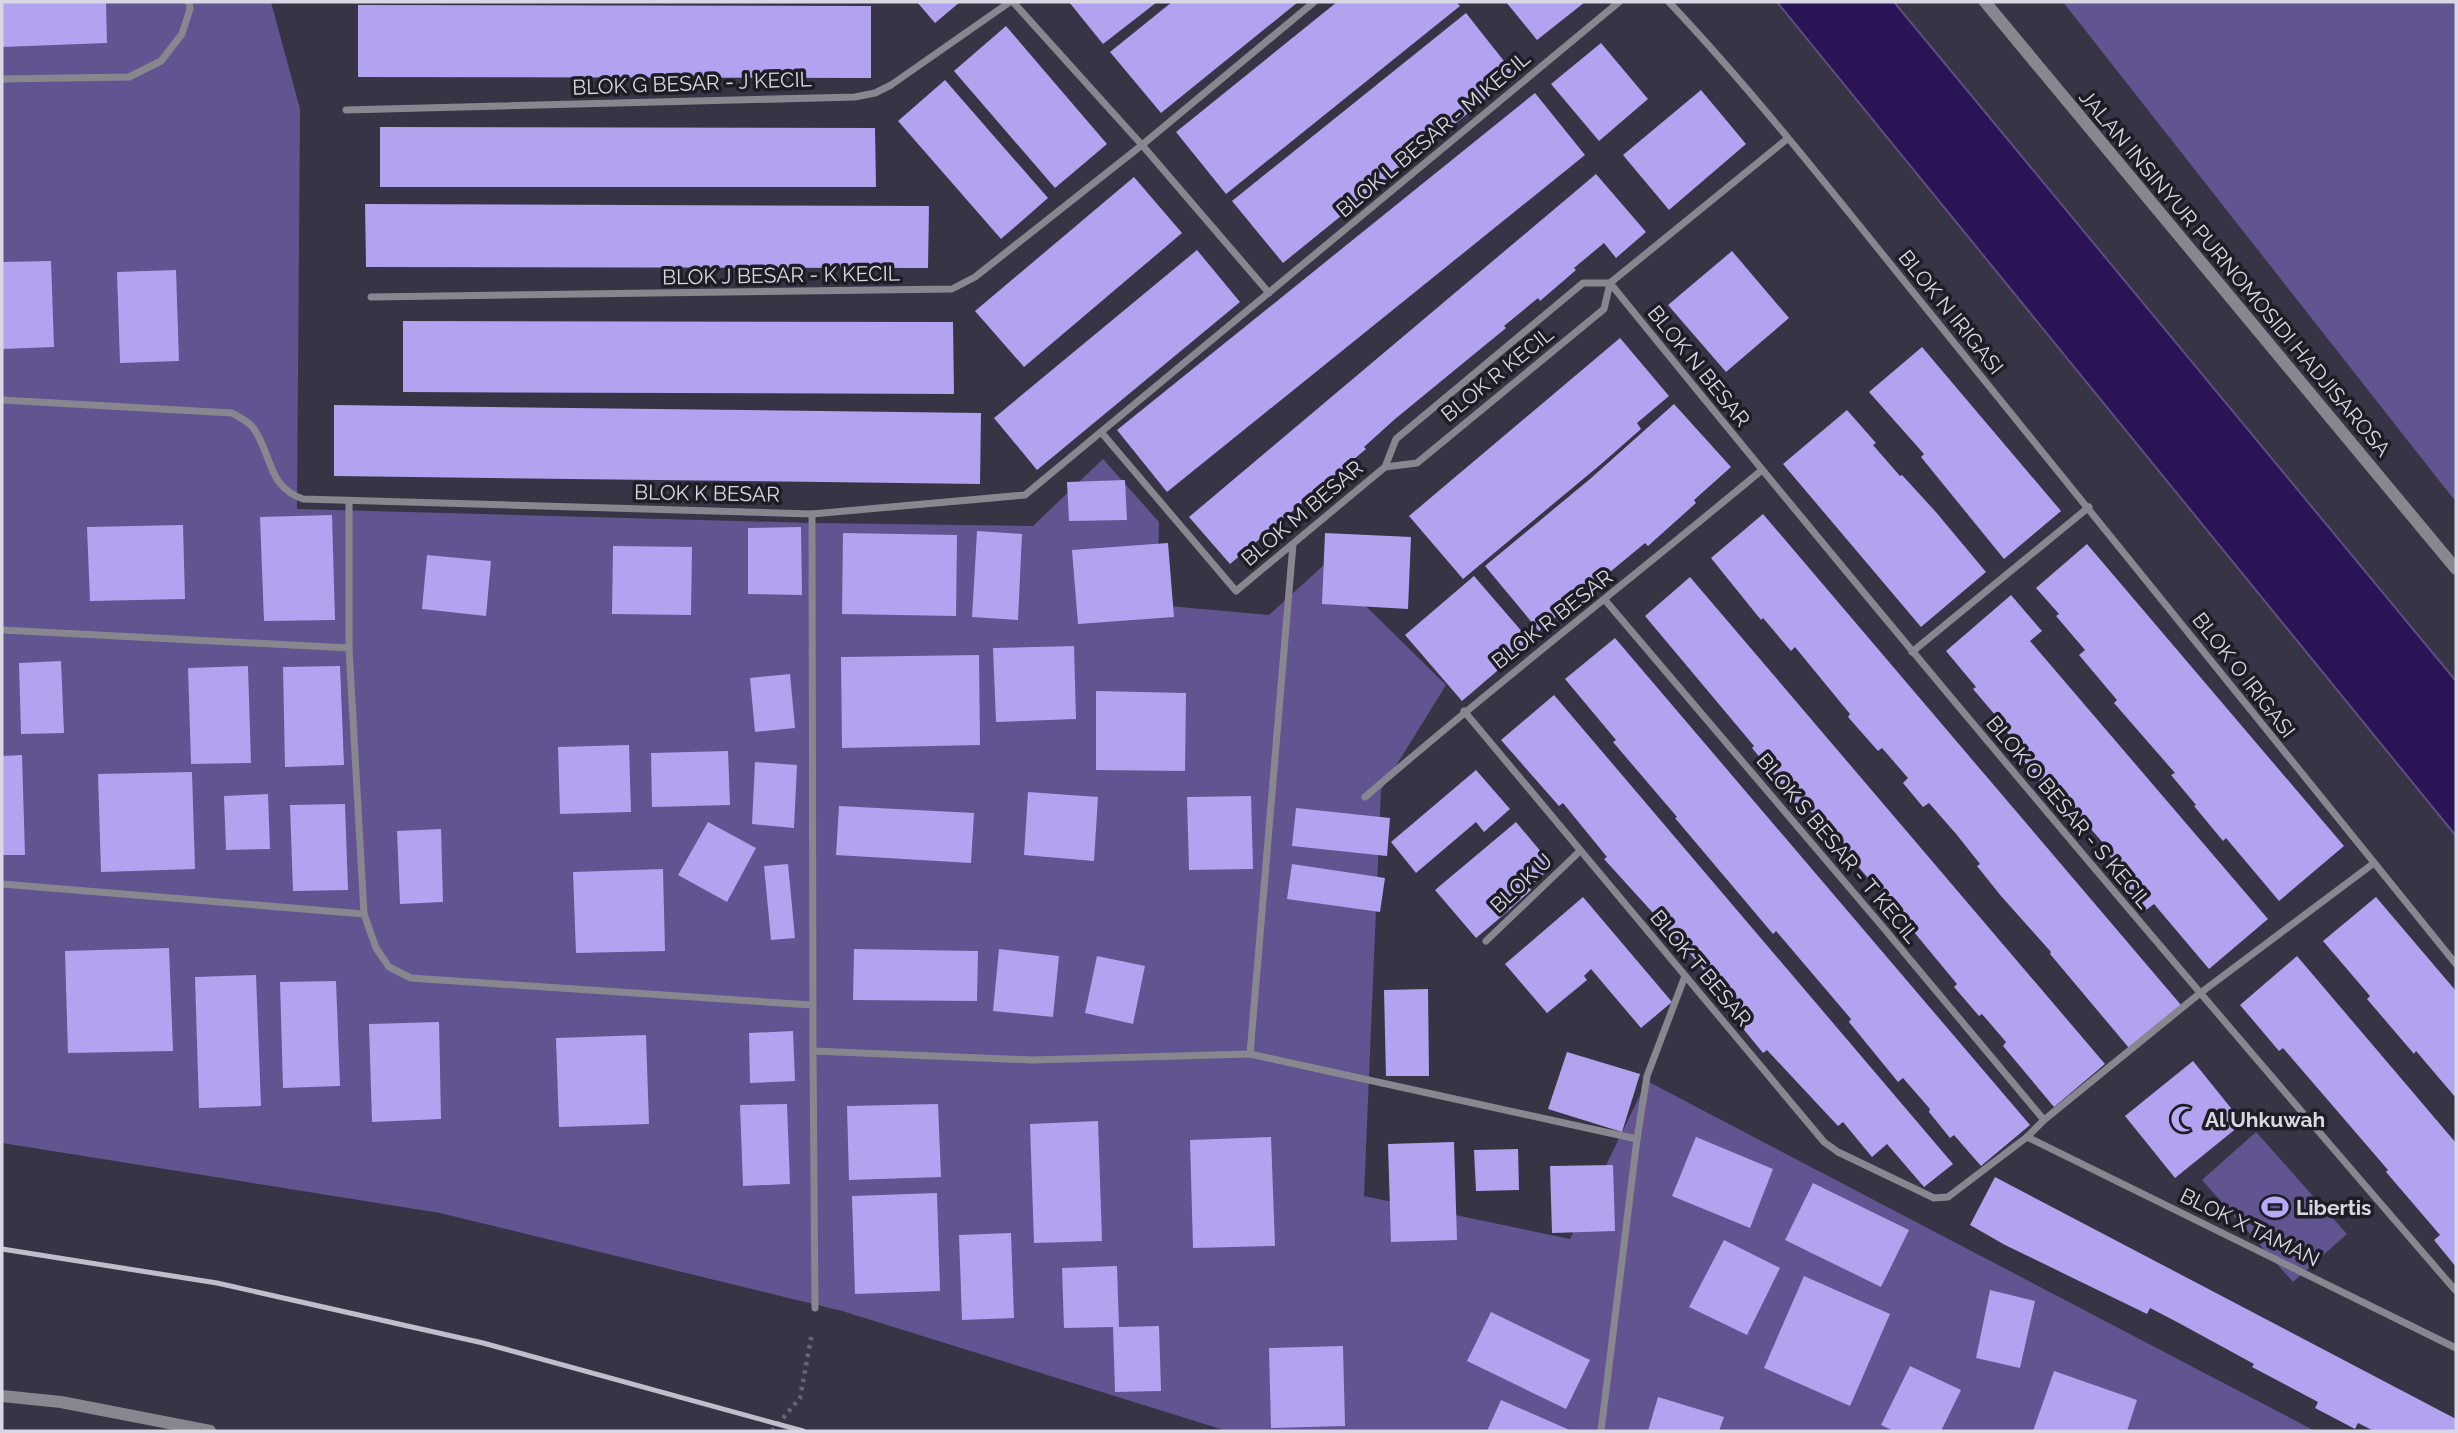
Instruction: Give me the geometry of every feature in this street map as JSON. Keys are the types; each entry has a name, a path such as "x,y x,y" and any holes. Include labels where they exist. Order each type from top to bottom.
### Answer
{"street":[{"path":"2,79 129,77 161,61 182,34 190,9 189,2"},
{"path":"1012,2 1142,145 1269,293"},
{"name":"BLOK G BESAR - J KECIL","path":"346,110 855,97 875,93 891,85 1012,2"},
{"name":"BLOK J BESAR - K KECIL","path":"371,297 952,289 975,277 1142,145 1314,2"},
{"name":"BLOK L BESAR - M KECIL","path":"1101,432 1619,2"},
{"name":"BLOK N IRIGASI","path":"1669,2 1712,48 2089,506"},
{"name":"JALAN INSINYUR PURNOMOSIDI HADJISAROSA","path":"1985,2 2456,569"},
{"path":"1610,283 1787,139"},
{"name":"BLOK M BESAR","path":"1101,432 1236,591 1385,467 1396,439 1583,283 1610,283"},
{"name":"BLOK R KECIL","path":"1385,467 1417,463 1449,437 1604,309 1610,283"},
{"name":"BLOK N BESAR","path":"1610,283 1912,652"},
{"name":"BLOK K BESAR","path":"2,400 232,413 253,426 280,486 290,494 303,499 349,502 812,513 1025,495 1101,432"},
{"name":"BLOK R BESAR","path":"1365,797 1464,711 1605,600 1762,470"},
{"path":"349,502 349,648 364,914 376,948 390,967 411,978 812,1005"},
{"path":"1912,652 2089,506"},
{"name":"BLOK O IRIGASI","path":"2089,506 2284,754 2456,964"},
{"path":"812,513 812,1005 816,1308"},
{"path":"1250,1054 1293,544"},
{"name":"BLOK S BESAR - T KECIL","path":"1605,600 2044,1120"},
{"path":"2,630 349,648"},
{"name":"BLOK O BESAR - S KECIL","path":"1912,652 2200,994 2456,1291"},
{"name":"BLOK T BESAR","path":"1464,711 1824,1142 1838,1152 1934,1198 1948,1196 2028,1137"},
{"name":"BLOK U","path":"1486,941 1580,852"},
{"path":"2028,1137 2044,1120 2200,994 2374,863"},
{"path":"2,884 364,914"},
{"path":"1601,1431 1647,1076 1685,976"},
{"path":"813,1051 1032,1060 1250,1054 1637,1139"},
{"name":"BLOK X TAMAN","path":"2028,1137 2456,1348"},
{"path":"2,1396 61,1402 210,1431"}],"path":[{"path":"772,1431 800,1398 816,1308"}],"shaded area":[{"path":"2,2 271,2 300,109 297,509 1033,526 1103,459 1159,522 1157,605 1269,615 1324,565 1446,685 1381,790 1364,1196 1570,1239 1647,1081 2315,1431 1227,1431 842,1311 440,1213 2,1143"},
{"path":"1777,2 1894,2 2456,681 2456,836"},
{"path":"2063,2 2456,2 2456,502"},
{"name":"Libertis","path":"2256,1132 2347,1234 2293,1282 2202,1180"}],"building":[{"path":"2,2 106,2 107,43 2,47"},
{"path":"917,2 960,2 935,23"},
{"path":"1069,2 1157,2 1103,44"},
{"path":"1172,2 1298,2 1161,113 1110,52"},
{"path":"1337,2 1456,2 1460,6 1226,194 1176,132"},
{"path":"1506,2 1585,2 1537,40"},
{"path":"358,5 871,6 871,78 358,77"},
{"path":"1466,13 1515,75 1283,263 1232,201"},
{"path":"1006,26 1107,144 1055,188 954,71"},
{"path":"1601,43 1648,99 1599,141 1551,84"},
{"path":"945,80 1048,198 1001,239 898,121"},
{"path":"1701,90 1746,144 1669,210 1623,155"},
{"path":"1535,93 1585,155 1167,492 1117,430"},
{"path":"380,127 875,128 876,187 380,187"},
{"path":"1596,174 1646,232 1616,258 1604,243 1540,301 1538,298 1504,326 1506,328 1395,419 1364,447 1366,449 1230,564 1189,517"},
{"path":"1134,177 1182,233 1024,367 975,311"},
{"path":"365,204 929,206 928,268 366,267"},
{"path":"1197,250 1240,302 1037,470 994,418"},
{"path":"1732,251 1789,318 1726,372 1668,305"},
{"path":"51,261 54,347 2,349 2,262"},
{"path":"176,270 179,361 120,363 117,272"},
{"path":"403,321 953,322 954,394 403,392"},
{"path":"1620,338 1669,396 1637,423 1641,429 1463,579 1409,516"},
{"path":"1922,347 2061,511 2004,559 1921,457 1924,454 1869,392"},
{"path":"1674,404 1731,467 1648,546 1645,543 1539,631 1485,566 1590,479"},
{"path":"334,405 981,413 980,484 334,476"},
{"path":"1847,410 1876,443 1873,445 1935,511 1986,572 1921,627 1783,464"},
{"path":"1125,480 1127,520 1069,521 1067,482"},
{"path":"1763,514 2181,1005 2129,1048 2051,952 2001,896 1957,835 1929,803 1923,807 1903,783 1908,778 1882,748 1878,751 1848,717 1850,714 1795,647 1791,651 1763,618 1761,620 1711,558"},
{"path":"332,515 335,620 264,621 260,517"},
{"path":"183,525 185,599 90,601 87,527"},
{"path":"801,527 802,595 748,594 748,528"},
{"path":"977,531 1022,534 1018,620 972,617"},
{"path":"843,533 957,535 956,616 842,614"},
{"path":"1325,533 1411,537 1408,609 1322,604"},
{"path":"1168,543 1174,617 1078,624 1072,550"},
{"path":"2087,544 2344,846 2279,901 2226,838 2223,841 2171,775 2175,773 2114,703 2117,700 2079,655 2085,650 2036,588"},
{"path":"613,546 692,547 691,615 612,614"},
{"path":"427,555 491,561 486,616 422,609"},
{"path":"1474,576 1531,642 1462,701 1405,635"},
{"path":"1690,577 2105,1064 2054,1107 2003,1046 2006,1042 1954,987 1957,984 1904,920 1807,807 1801,812 1752,748 1754,746 1645,616"},
{"path":"2011,595 2042,631 2030,641 2268,919 2209,969 2154,904 2146,910 2118,877 2123,873 2103,848 2106,846 2053,787 2048,791 2023,760 2027,756 1946,651"},
{"path":"1615,638 2030,1125 1981,1166 1954,1135 1950,1138 1929,1112 1930,1109 1903,1078 1898,1082 1849,1022 1851,1019 1776,931 1773,934 1675,818 1677,817 1613,742 1616,740 1565,679"},
{"path":"1074,646 1076,719 996,722 993,648"},
{"path":"979,655 980,745 842,748 841,657"},
{"path":"61,661 64,733 21,734 19,663"},
{"path":"248,666 251,763 191,764 188,668"},
{"path":"340,666 344,765 285,767 283,667"},
{"path":"790,674 795,728 755,732 750,678"},
{"path":"1096,691 1186,693 1185,771 1096,770"},
{"path":"1554,695 1953,1164 1924,1187 1887,1144 1872,1157 1843,1122 1838,1126 1767,1050 1763,1053 1736,1020 1740,1016 1693,957 1604,859 1607,857 1563,803 1559,806 1501,740"},
{"path":"629,745 631,812 560,814 558,747"},
{"path":"728,751 730,805 652,807 651,753"},
{"path":"22,755 25,855 2,855 2,756"},
{"path":"755,762 797,765 794,828 752,824"},
{"path":"1476,770 1510,809 1484,832 1476,822 1416,873 1391,842"},
{"path":"192,772 195,869 101,872 98,774"},
{"path":"1028,792 1098,797 1094,861 1024,855"},
{"path":"268,794 270,849 226,850 224,796"},
{"path":"1251,796 1253,869 1189,870 1187,797"},
{"path":"345,804 348,890 293,891 290,805"},
{"path":"839,806 974,813 971,863 836,855"},
{"path":"1296,808 1390,818 1387,856 1292,846"},
{"path":"708,822 756,848 727,902 678,875"},
{"path":"1516,822 1553,866 1529,887 1531,890 1476,938 1435,890"},
{"path":"441,829 443,902 400,904 397,831"},
{"path":"788,864 795,938 771,940 764,866"},
{"path":"1292,864 1385,878 1380,912 1287,899"},
{"path":"663,869 665,951 576,953 573,872"},
{"path":"1583,897 1672,1002 1641,1028 1591,969 1584,976 1587,980 1547,1013 1505,964"},
{"path":"2376,897 2456,991 2456,1098 2367,999 2370,996 2323,941"},
{"path":"169,948 173,1051 68,1053 65,951"},
{"path":"854,949 978,951 977,1001 853,1000"},
{"path":"999,949 1059,956 1053,1017 993,1011"},
{"path":"1097,956 1145,966 1133,1024 1085,1013"},
{"path":"2297,956 2456,1143 2456,1267 2434,1240 2440,1235 2386,1172 2388,1170 2283,1048 2279,1051 2240,1005"},
{"path":"256,975 261,1106 199,1108 195,977"},
{"path":"336,981 340,1086 283,1088 280,982"},
{"path":"1428,989 1429,1076 1386,1076 1384,990"},
{"path":"439,1022 441,1119 372,1122 369,1024"},
{"path":"793,1031 795,1081 750,1083 749,1033"},
{"path":"646,1035 649,1124 559,1127 556,1038"},
{"path":"1567,1052 1640,1074 1622,1132 1548,1109"},
{"name":"Al Uhkuwah","path":"2193,1061 2243,1123 2175,1178 2125,1116"},
{"path":"787,1104 790,1184 743,1186 740,1105"},
{"path":"938,1104 941,1177 849,1180 847,1106"},
{"path":"1098,1121 1102,1241 1034,1243 1030,1124"},
{"path":"1271,1137 1275,1246 1193,1248 1190,1140"},
{"path":"1696,1137 1773,1169 1750,1228 1672,1196"},
{"path":"1454,1142 1457,1240 1391,1242 1388,1144"},
{"path":"1518,1149 1519,1190 1476,1191 1474,1150"},
{"path":"1613,1165 1615,1231 1552,1233 1550,1166"},
{"path":"1995,1177 2456,1419 2456,1431 2374,1431 2358,1423 2355,1429 2315,1408 2318,1402 2252,1367 2254,1364 2177,1322 2150,1308 2147,1314 2005,1245 1970,1225"},
{"path":"1813,1183 1909,1230 1881,1287 1785,1240"},
{"path":"937,1193 940,1291 855,1294 852,1196"},
{"path":"1011,1233 1014,1318 962,1320 959,1235"},
{"path":"1724,1240 1780,1268 1747,1335 1689,1307"},
{"path":"1117,1266 1119,1327 1159,1326 1161,1391 1115,1392 1113,1327 1064,1328 1062,1268"},
{"path":"1804,1276 1890,1314 1850,1406 1764,1368"},
{"path":"1990,1290 2035,1301 2020,1368 1976,1358"},
{"path":"1491,1312 1590,1360 1566,1409 1467,1361"},
{"path":"1343,1346 1345,1426 1271,1428 1269,1348"},
{"path":"1910,1366 1961,1390 1941,1431 1894,1431 1881,1425"},
{"path":"2054,1371 2137,1400 2127,1431 2033,1431"},
{"path":"1658,1397 1724,1417 1719,1431 1648,1431"},
{"path":"1501,1400 1572,1431 1487,1431"}],"railway":[{"path":"2,1249 217,1283 483,1343 803,1431"}],"place":[{"name":"Al Uhkuwah","path":"2184,1119"},
{"name":"Libertis","path":"2275,1207"}]}
